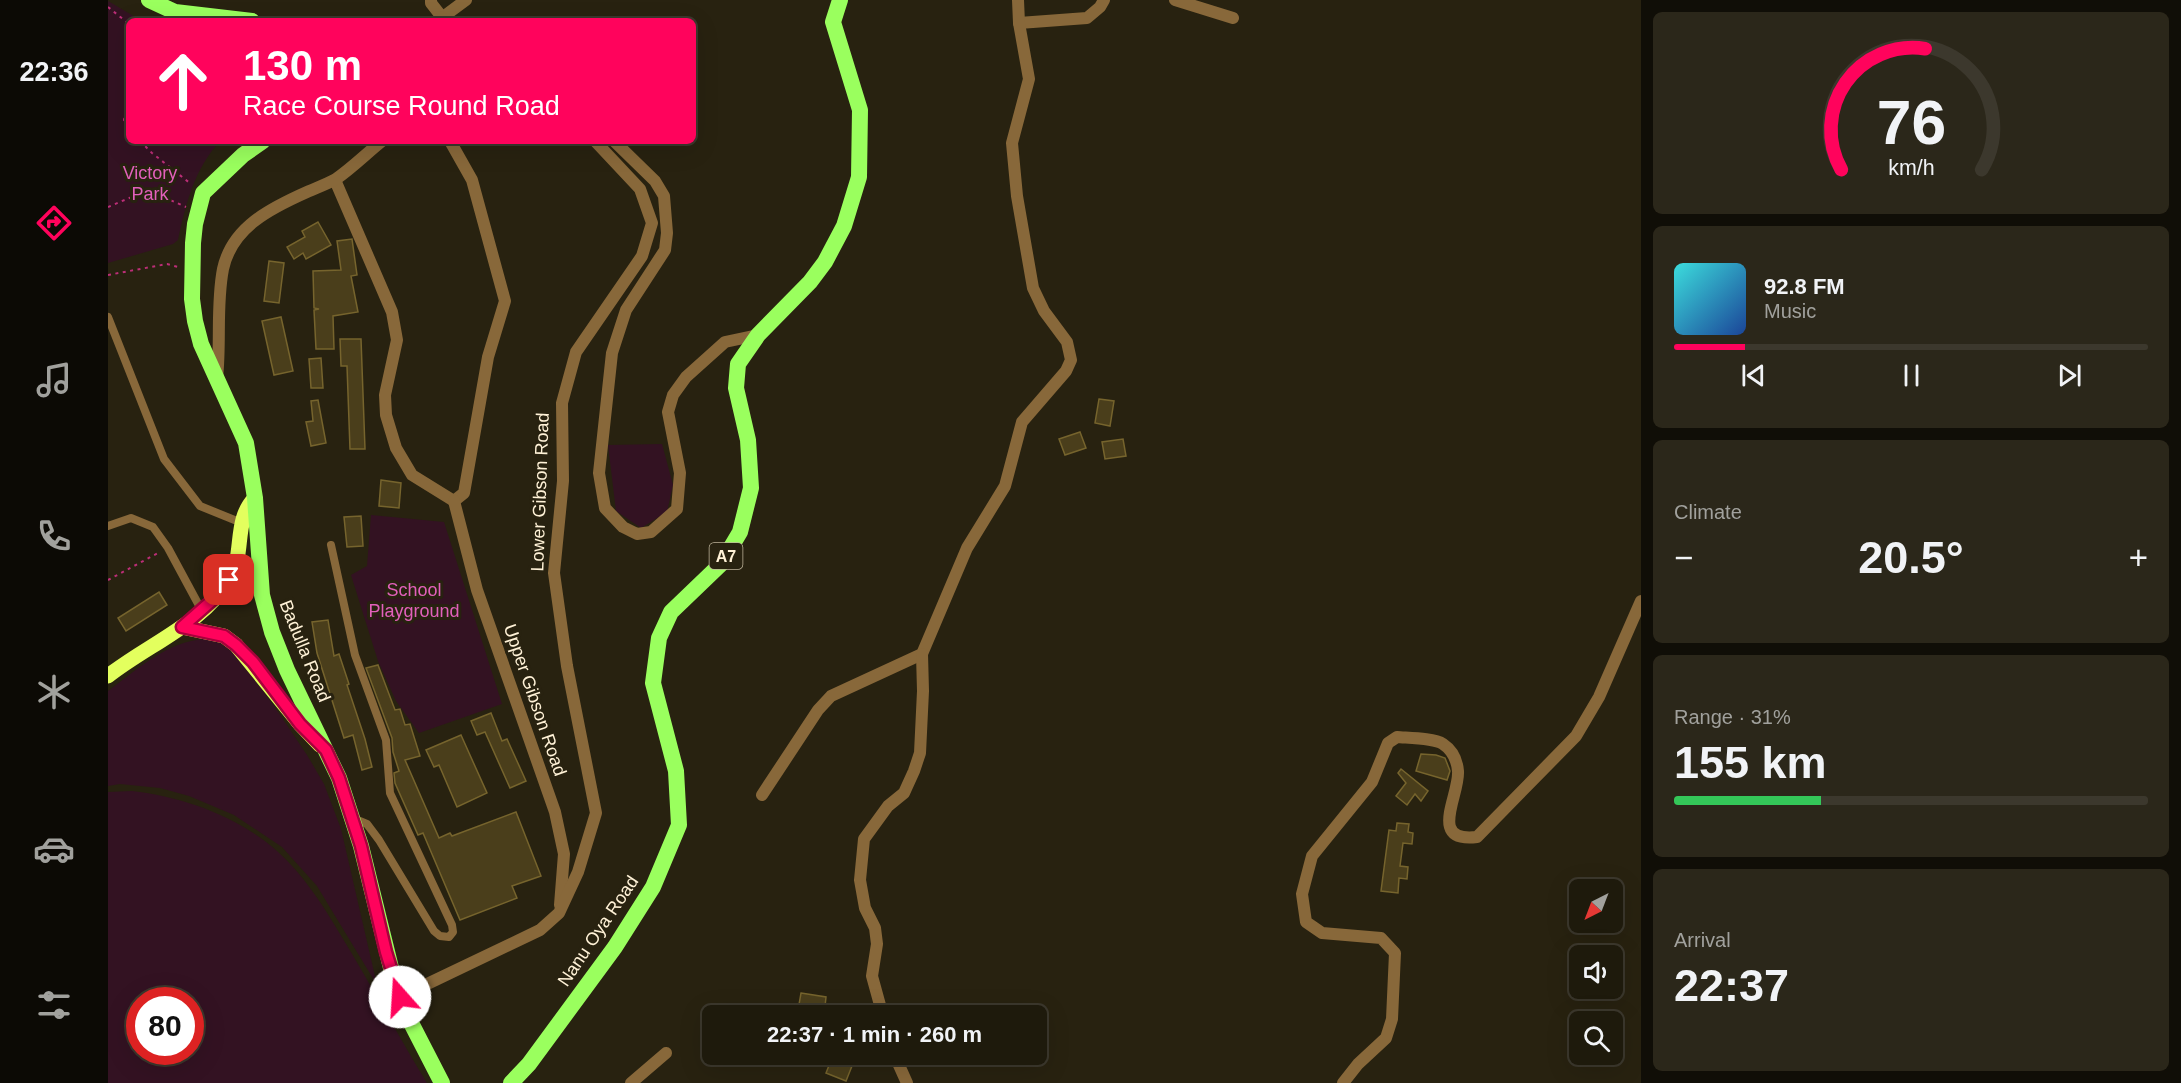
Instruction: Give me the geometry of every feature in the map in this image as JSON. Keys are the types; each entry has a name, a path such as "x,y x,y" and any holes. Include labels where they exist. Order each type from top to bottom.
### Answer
{"highway":[{"path":"149,0 175,12 226,18"},
{"name":"Nanu Oya Road","path":"511,1083 529,1064 615,947 653,887 679,825 676,771 653,683 659,638 671,612 721,564 740,532 751,488 748,440 736,388 738,364 758,335 810,282 825,262 844,226 859,177 860,110 833,22 840,0"},
{"name":"Badulla Road","path":"259,144 243,155 203,193 197,213 193,243 193,310 197,331 246,443 255,498 260,573 267,616 287,669 339,778 361,846 386,952 400,997 416,1034 442,1083"}],"main road":[{"path":"108,676 147,648 182,627 202,611 224,587 233,573 245,512 255,498"},
{"path":"182,627 224,636 236,645 253,662 300,724 326,750"}],"street":[{"path":"445,18 466,0"},
{"path":"880,1005 872,976 877,945 875,928 865,908 860,880 864,839 888,806 904,793 914,771 920,753 922,654 967,548 1005,486 1022,422 1066,371 1071,360 1067,342 1044,311 1033,288 1017,196 1012,143 1029,79 1019,23 1018,0"},
{"path":"1019,23 1087,18 1100,7 1104,0"},
{"path":"1175,0 1233,18"},
{"path":"429,1 443,18"},
{"path":"217,379 219,299 229,249 245,228 264,214 283,202 335,180 378,144"},
{"path":"335,180 392,312 397,340 386,395 386,415 396,448 412,475 454,501 464,493 488,357 505,301 472,180 452,144"},
{"name":"Lower Gibson Road","path":"559,912 578,872 596,813 567,666 554,573 562,481 562,403 576,352 642,256 652,223 640,189 598,144"},
{"path":"617,144 655,181 664,196 668,233 665,250 626,310 612,353 599,473 605,508 623,527 637,534 651,532 677,509 680,473 668,412 673,395 686,377 724,342 758,335"},
{"name":"Upper Gibson Road","path":"454,501 477,590 555,812 564,854 559,912"},
{"path":"1343,1083 1358,1064 1386,1038 1392,1019 1395,953 1381,938 1322,933 1306,922 1302,894 1312,856 1372,782 1388,743 1397,737 1440,742 1452,752 1458,772 1448,820 1453,833 1465,839 1477,837 1576,736 1599,697 1641,602"},
{"path":"762,795 818,710 831,696 922,654"},
{"path":"400,997 540,930 559,912"},
{"path":"631,1083 666,1053"},
{"path":"899,1065 906,1083"}],"lane":[{"path":"108,317 164,459 200,506 242,523"},
{"path":"108,525 131,518 153,527 168,548 202,611"},
{"path":"331,545 355,655 386,740 390,793 452,925 453,932 448,937 440,936 434,931 367,824 353,819"}],"path":[{"path":"108,7 126,22"},
{"path":"143,144 203,193"},
{"path":"108,207 134,196 152,192 197,213"},
{"path":"108,275 167,264 192,273"},
{"path":"108,580 168,548"}],"green space":[{"name":"Victory Park","path":"108,1 137,18 126,18 126,144 218,144 197,175 178,240 173,244 108,263"},
{"path":"662,444 673,485 667,512 641,528 616,511 608,445"},
{"name":"School Playground","path":"371,515 444,522 502,704 419,733 396,701 378,661 351,575 367,566"},
{"path":"205,639 220,643 236,655 274,706 324,784 341,829 377,985 317,886 282,847 234,815 189,796 160,788 120,784 108,786 108,691 165,651 191,641"},
{"path":"132,791 171,798 209,810 245,828 277,851 312,890 427,1083 108,1083 108,792"}],"building":[{"path":"318,222 331,245 306,259 303,253 294,259 287,247 305,237 302,231"},
{"path":"352,239 357,275 351,276 358,312 333,316 334,349 316,349 314,310 319,309 314,308 313,271 341,270 337,241"},
{"path":"269,261 284,263 279,303 264,301"},
{"path":"281,317 293,371 274,375 262,321"},
{"path":"340,339 361,339 365,449 350,449 347,366 341,366"},
{"path":"321,358 323,388 311,388 309,359"},
{"path":"1099,399 1114,401 1110,426 1095,423"},
{"path":"318,400 326,443 311,446 306,422 313,421 311,401"},
{"path":"1080,432 1086,448 1065,455 1059,439"},
{"path":"1123,439 1126,456 1105,459 1102,442"},
{"path":"381,480 401,483 399,508 379,506"},
{"path":"361,516 363,546 347,547 344,517"},
{"path":"159,592 167,605 126,631 118,618"},
{"path":"328,620 334,656 339,654 372,767 362,770 353,735 344,738 317,653 312,622"},
{"path":"378,665 395,710 400,709 405,725 410,724 420,756 405,760 439,838 450,833 452,836 516,812 541,876 512,886 517,898 460,920 423,833 418,835 395,783 394,773 399,771 393,752 392,738 366,668"},
{"path":"491,713 502,741 507,739 526,781 510,788 485,732 477,735 471,721"},
{"path":"461,735 487,793 457,807 439,765 434,767 426,750"},
{"path":"1421,754 1445,758 1450,771 1447,780 1416,771"},
{"path":"1401,769 1428,791 1421,801 1415,794 1407,805 1396,796 1406,783 1398,773"},
{"path":"1397,823 1409,824 1408,832 1413,833 1412,844 1403,843 1400,866 1408,867 1407,879 1399,878 1398,893 1381,891 1389,830 1396,831"},
{"path":"801,993 826,997 825,1005 799,1005"},
{"path":"829,1065 852,1066 846,1081 826,1073"}],"route":[{"path":"229,580 202,611 182,627 230,639 253,662 300,724 326,750 339,778 353,819 386,952 400,997"}]}
